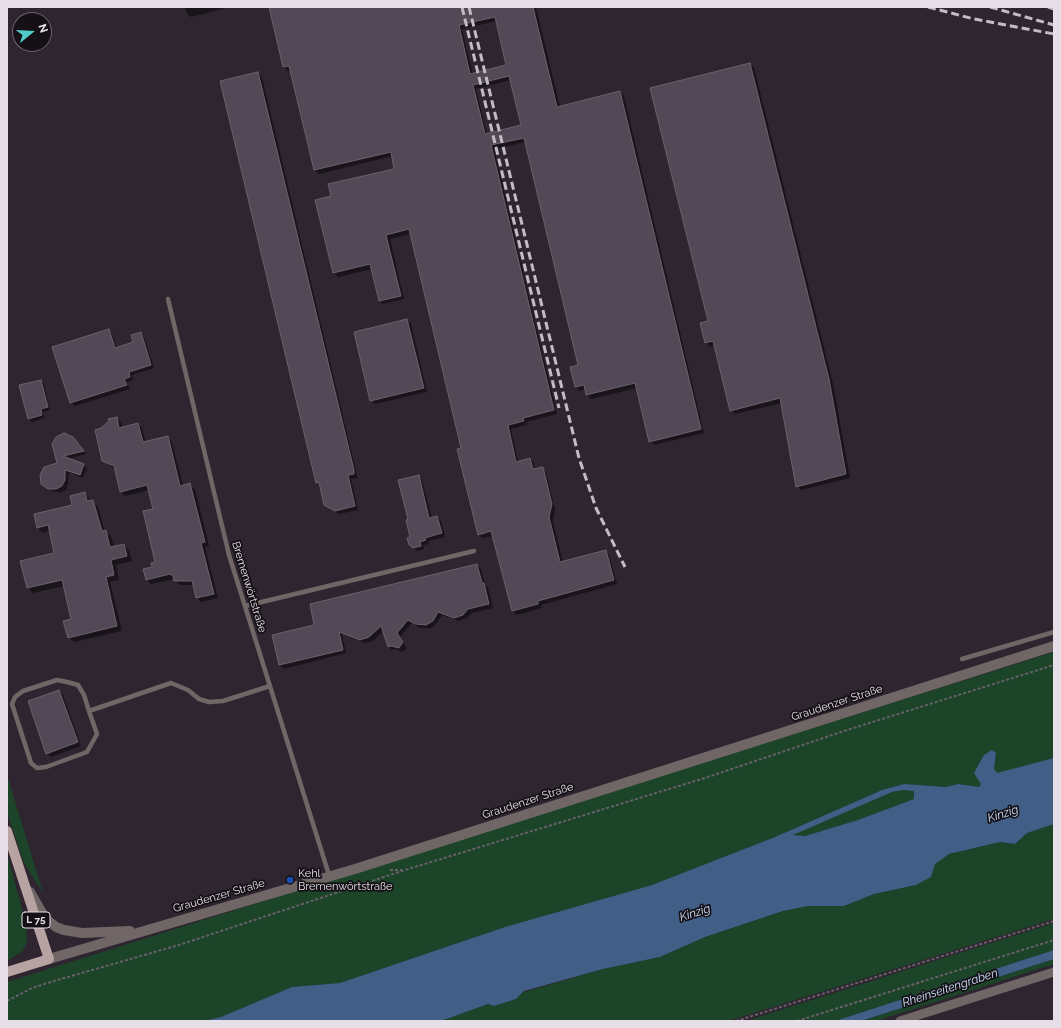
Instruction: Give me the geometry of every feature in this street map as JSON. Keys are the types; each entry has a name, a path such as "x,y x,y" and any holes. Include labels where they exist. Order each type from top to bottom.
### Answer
{"main road":[{"name":"L 75","path":"7,831 24,880 48,959"},
{"name":"Graudenzer Straße","path":"7,972 48,959"}],"street":[{"name":"Graudenzer Straße","path":"48,959 363,866 1054,646"},
{"path":"24,880 41,911 56,927 82,933 142,931"},
{"path":"900,1021 1054,972"}],"lane":[{"name":"Bremenwörtstraße","path":"168,299 221,525 329,875"},
{"path":"245,606 474,551"},
{"path":"962,659 1054,632"},
{"path":"58,680 78,685 84,695 89,711 97,734 87,752 46,767 37,768 31,763 12,704 15,697 22,692 58,680"},
{"path":"89,711 171,683 188,690 199,699 209,702 223,701 270,686"}],"path":[{"path":"7,1001 32,988 178,945 405,870 705,778 841,732 1054,665"},
{"path":"736,1021 1054,921"},
{"path":"797,1021 1054,940"}],"green space":[{"path":"1054,652 1054,758 997,774 994,769 996,753 979,787 958,784 946,787 904,784 882,790 775,837 652,885 505,927 340,983 292,987 221,1017 203,1021 7,1021 7,982"},
{"path":"7,775 43,893 24,863 7,812"},
{"path":"903,790 914,791 914,799 858,820 805,836 792,835 892,792"},
{"path":"1054,824 1054,919 728,1021 441,1021 488,1004 494,1006 515,999 524,992 603,969 660,957 705,937 783,911 808,906 844,906 874,894 916,885 934,864 949,854 1000,842 1015,844 1027,833"},
{"path":"7,853 26,924 27,941 23,951 7,961"},
{"path":"1054,923 1054,950 835,1021 746,1021"},
{"path":"1054,959 1054,964 876,1021 861,1021"}],"water":[{"name":"Kinzig","path":"992,750 996,753 994,769 997,773 1054,758 1054,824 1027,833 1015,844 1000,842 949,854 935,864 931,877 916,885 874,894 844,906 808,906 783,911 705,937 660,957 603,969 524,991 516,999 494,1006 488,1004 441,1021 203,1021 221,1017 292,987 340,983 505,927 652,885 775,837 882,790 904,784 946,787 958,784 979,787 981,784 974,773 984,755","holes":["903,790 914,791 914,799 858,820 805,836 793,835 892,792"]},
{"name":"Rheinseitengraben","path":"1054,950 1054,959 861,1021 835,1021"}],"building":[{"path":"269,7 533,7 557,107 620,91 701,429 649,442 635,383 586,395 584,385 575,387 570,367 578,365 524,138 491,145 554,410 523,418 524,421 508,425 516,462 530,458 533,469 543,467 552,504 549,517 560,562 606,550 614,580 538,601 538,604 512,611 491,531 478,535 457,449 461,448 409,229 386,235 401,296 379,301 370,264 333,273 315,200 331,196 328,184 394,169 391,152 314,170 289,66 283,67","holes":["495,17 506,65 470,74 459,25","509,76 521,125 485,134 473,85"]},
{"path":"750,63 829,379 846,474 796,487 780,398 730,411 713,341 705,343 700,323 708,321 650,88"},
{"path":"258,72 354,470 354,474 348,475 355,506 335,511 324,505 319,482 316,483 220,81"},
{"path":"407,319 424,388 370,401 354,332"},
{"path":"109,329 115,348 133,342 131,335 141,332 151,365 129,372 130,377 124,379 127,385 70,403 52,347"},
{"path":"41,380 48,407 41,409 42,415 28,419 19,385"},
{"path":"117,417 119,428 138,423 143,442 168,436 180,486 190,483 205,542 201,543 214,594 196,598 192,581 174,581 173,576 170,574 146,580 143,569 152,567 151,563 155,562 143,511 153,509 147,485 120,492 114,466 102,461 95,430 101,428 109,421 108,419"},
{"path":"64,433 73,437 84,451 63,456 84,464 80,475 65,470 65,480 62,486 56,489 48,489 41,484 40,475 44,467 57,463 52,444 56,437"},
{"path":"419,475 429,518 437,516 442,533 425,538 426,540 420,542 421,546 413,548 409,545 407,538 410,537 406,520 408,519 398,480"},
{"path":"85,492 87,501 93,500 102,531 106,530 110,547 124,544 127,556 111,560 114,575 106,577 117,626 68,638 63,621 71,619 62,580 27,588 20,561 54,553 48,525 37,528 34,514 72,505 70,496"},
{"path":"477,564 482,583 484,583 489,604 468,609 463,615 454,618 438,612 433,621 426,625 415,624 408,620 397,633 403,642 399,648 391,646 388,647 381,626 369,637 360,640 339,632 343,650 279,665 272,635 314,625 310,604"},
{"path":"59,690 78,742 46,754 28,701"}],"railway":[{"path":"462,7 559,408"},
{"path":"469,7 579,458 596,508 625,567"},
{"path":"928,7 974,19 1054,34"},
{"path":"990,7 1054,25"},
{"path":"1048,7 1054,9"}],"place":[{"name":"Kehl Bremenwörtstraße","path":"290,880"}]}
